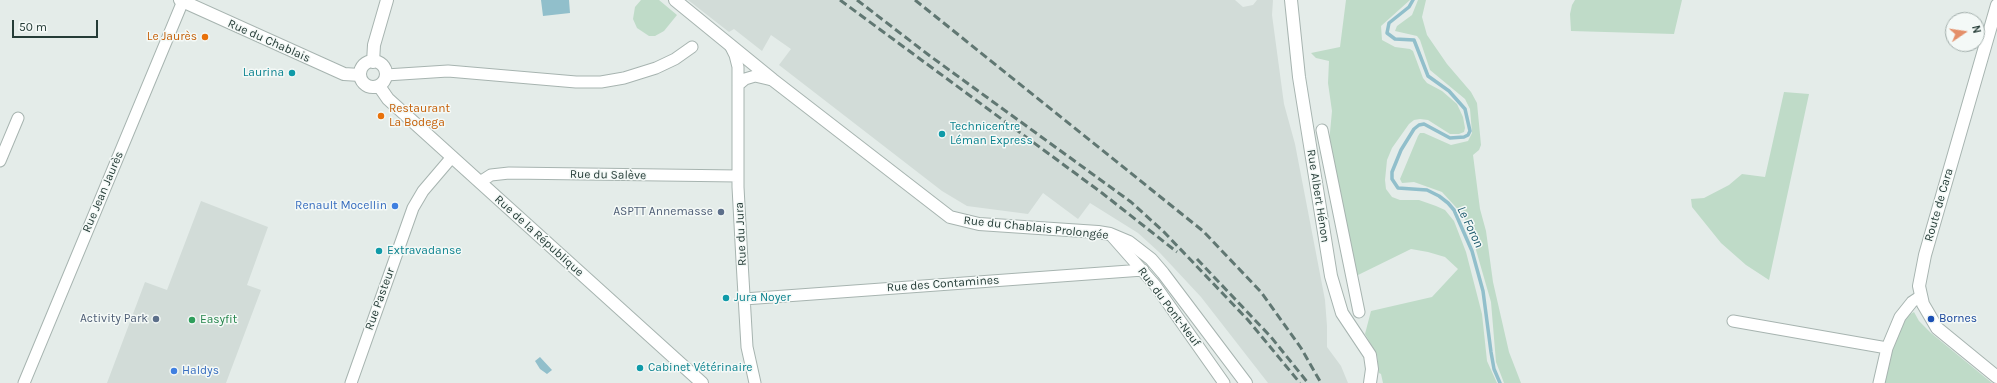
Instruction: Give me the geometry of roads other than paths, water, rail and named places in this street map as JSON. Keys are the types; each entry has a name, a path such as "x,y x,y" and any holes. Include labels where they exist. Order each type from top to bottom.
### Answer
{"street":[{"path":"373,62 373,46 387,0"},
{"name":"Rue du Chablais Prolongée","path":"675,0 726,43 934,206 955,219 979,224 1110,234 1129,242 1157,266 1246,383"},
{"name":"Rue Albert Hénon","path":"1290,0 1299,77 1332,276 1342,313 1370,356 1372,369 1370,383"},
{"name":"Rue du Chablais","path":"181,1 344,74 360,75"},
{"name":"Rue Jean Jaurès","path":"24,383 181,1"},
{"name":"Route de Cara","path":"1997,6 1920,274 1921,296 1927,312 1937,328 1997,377"},
{"name":"Rue du Jura","path":"726,43 737,60 738,176 744,299 747,347 756,383"},
{"path":"386,75 448,72 576,82 601,82 624,78 656,68 674,59 692,47"},
{"path":"373,62 382,66 386,75 384,81 379,86 373,87 367,86 362,81 360,75 364,66 373,62"},
{"path":"738,85 745,79 756,76 773,80"},
{"name":"Rue de la République","path":"379,86 388,99 696,381"},
{"path":"0,161 18,118"},
{"path":"1322,130 1359,312"},
{"name":"Rue Pasteur","path":"350,383 413,208 423,191 452,157"},
{"name":"Rue du Salève","path":"480,182 491,175 509,173 738,176"},
{"name":"Rue du Pont-Neuf","path":"1110,234 1143,270 1166,300 1224,383"},
{"name":"Rue des Contamines","path":"744,299 1143,270"},
{"path":"1879,383 1887,348 1900,317 1912,302 1921,296"},
{"path":"1733,321 1887,348"}],"water":[{"path":"541,0 569,0 570,13 543,16"},
{"path":"540,357 552,370 547,374 540,369 535,361"}],"waterway":[{"name":"Le Foron","path":"1413,0 1409,7 1389,23 1387,33 1395,39 1414,40 1428,76 1449,91 1465,109 1470,131 1468,135 1464,137 1450,138 1424,124 1419,125 1414,129 1401,150 1392,172 1392,179 1398,188 1427,190 1439,196 1454,210 1472,251 1483,291 1494,369 1500,383"}],"railway":[{"path":"840,0 1102,193 1177,252"},
{"path":"857,0 930,56 1131,202 1164,232 1248,320 1300,383"},
{"path":"915,0 1203,231 1261,292 1301,348 1321,383"},
{"path":"1197,259 1271,337 1308,383"}],"place":[{"name":"Le Jaurès","path":"205,37"},
{"name":"Laurina","path":"292,73"},
{"name":"Restaurant La Bodega","path":"381,116"},
{"name":"Technicentre Léman Express","path":"942,134"},
{"name":"Renault Mocellin","path":"395,206"},
{"name":"ASPTT Annemasse","path":"721,212"},
{"name":"Extravadanse","path":"379,251"},
{"name":"Jura Noyer","path":"726,298"},
{"name":"Activity Park","path":"156,319"},
{"name":"Bornes","path":"1931,319"},
{"name":"Easyfit","path":"192,320"},
{"name":"Cabinet Vétérinaire","path":"640,368"},
{"name":"Haldys","path":"174,371"}]}
